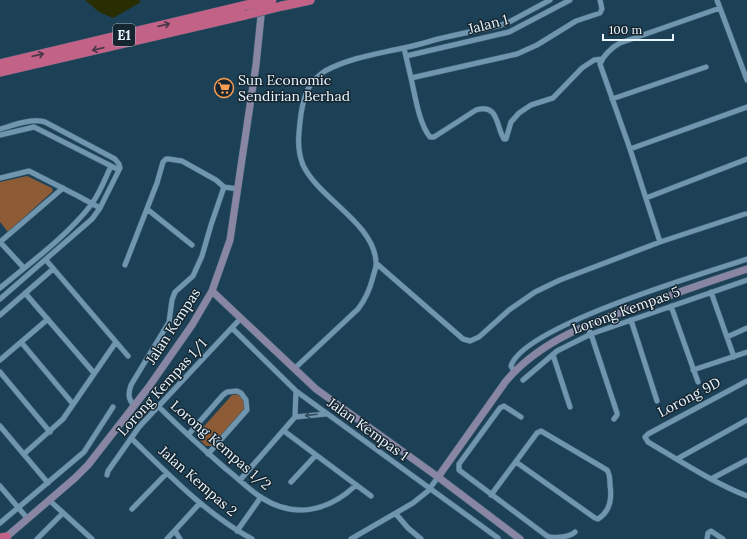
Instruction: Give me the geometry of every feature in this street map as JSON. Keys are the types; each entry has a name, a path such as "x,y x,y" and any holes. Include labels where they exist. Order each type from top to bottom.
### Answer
{"highway":[{"name":"E1","path":"0,64 272,0"},
{"name":"E1","path":"0,72 310,0"}],"street":[{"name":"Jalan Kempas","path":"4,538 88,465 134,406 192,325 212,291 230,240 256,65 263,0"},
{"path":"294,369 358,309 363,302 376,264 371,242 366,235 312,180 307,172 300,153 298,138 304,96 310,84 319,76 343,63 380,53 500,26 550,0"},
{"name":"Jalan 1","path":"406,56 508,32 570,0"},
{"path":"411,78 517,54 576,21 600,13 602,9 600,0"},
{"path":"717,0 745,69 747,80"},
{"path":"660,242 630,149 600,67 602,60 611,49 620,43 720,8"},
{"path":"404,48 420,116 430,137 434,137 476,110 481,109 487,110 494,114 501,134 506,139 511,122 519,113 531,105 553,98 582,68 594,60 602,60"},
{"path":"612,99 706,67"},
{"path":"630,149 747,107"},
{"path":"0,129 32,120 39,120 115,158 120,164 119,170 100,208 92,219 0,299"},
{"path":"0,135 34,127 119,170"},
{"path":"125,265 157,183 163,162 166,159 182,161 216,180 224,187 238,189"},
{"path":"646,198 747,159"},
{"path":"6,294 0,288 72,227 92,204 111,166"},
{"path":"0,178 29,171 100,208"},
{"path":"134,406 129,400 128,396 132,385 169,322 172,300 175,292 193,276 202,256 224,187"},
{"path":"24,268 0,242 62,188"},
{"path":"147,209 192,244"},
{"path":"376,264 463,339 470,340 478,337 509,310 535,292 560,280 660,242 745,214"},
{"path":"514,371 511,366 515,358 540,337 561,326 611,305 747,259"},
{"path":"46,260 128,356"},
{"path":"0,315 53,269"},
{"path":"351,539 396,514 430,489 514,371 555,340 586,325 747,269"},
{"name":"Lorong Kempas 5","path":"523,380 562,348 591,334 747,280"},
{"path":"212,291 316,389 438,477 520,539"},
{"path":"711,292 734,357"},
{"path":"25,293 94,373"},
{"path":"671,306 698,382"},
{"name":"Lorong Kempas 1/1","path":"107,475 108,471 139,427 241,318"},
{"path":"0,360 48,319"},
{"path":"631,320 657,401"},
{"path":"586,325 591,334 617,413 614,419"},
{"name":"Jalan Kempas 1","path":"232,328 296,391 498,538"},
{"path":"727,337 747,328"},
{"path":"21,342 73,404"},
{"path":"24,454 63,419 116,342"},
{"path":"693,370 747,352"},
{"path":"553,355 570,407"},
{"path":"0,372 50,432"},
{"name":"Lorong 9D","path":"677,459 648,442 645,437 747,381"},
{"path":"188,435 223,395 232,391 241,393 246,400 247,410 208,454"},
{"path":"240,480 295,417 296,391"},
{"path":"521,417 519,414 502,406 459,464 459,470 549,537 555,538 575,532"},
{"path":"0,523 88,448 113,407"},
{"name":"Lorong Kempas 1/2","path":"159,407 208,454 261,497 275,505 290,509 304,510 321,507 335,502 356,485"},
{"path":"295,417 326,414"},
{"path":"677,459 747,420"},
{"path":"0,426 48,483"},
{"path":"284,431 371,496"},
{"path":"491,495 537,433 543,431 607,470 610,476 612,497 605,511 598,518 595,518 516,462"},
{"name":"Jalan Kempas 2","path":"131,438 200,503 252,539"},
{"path":"465,439 473,446"},
{"path":"291,482 316,455"},
{"path":"677,459 711,479 747,496"},
{"path":"711,479 747,460"},
{"path":"132,509 167,473"},
{"path":"0,486 28,518"},
{"path":"237,530 261,497"},
{"path":"49,500 92,539"},
{"path":"167,539 200,503"},
{"path":"37,539 63,513"},
{"path":"396,514 420,539"},
{"path":"175,531 180,539"},
{"path":"707,539 708,532 711,531 723,539"}],"shaded area":[{"path":"85,0 139,0 141,2 113,18 99,12"},
{"path":"27,176 52,188 53,191 8,232 0,222 0,182"},
{"path":"240,394 246,401 245,409 211,446 206,446 200,440 198,433 232,395"}],"place":[{"name":"Sun Economic Sendirian Berhad","path":"224,88"}]}
